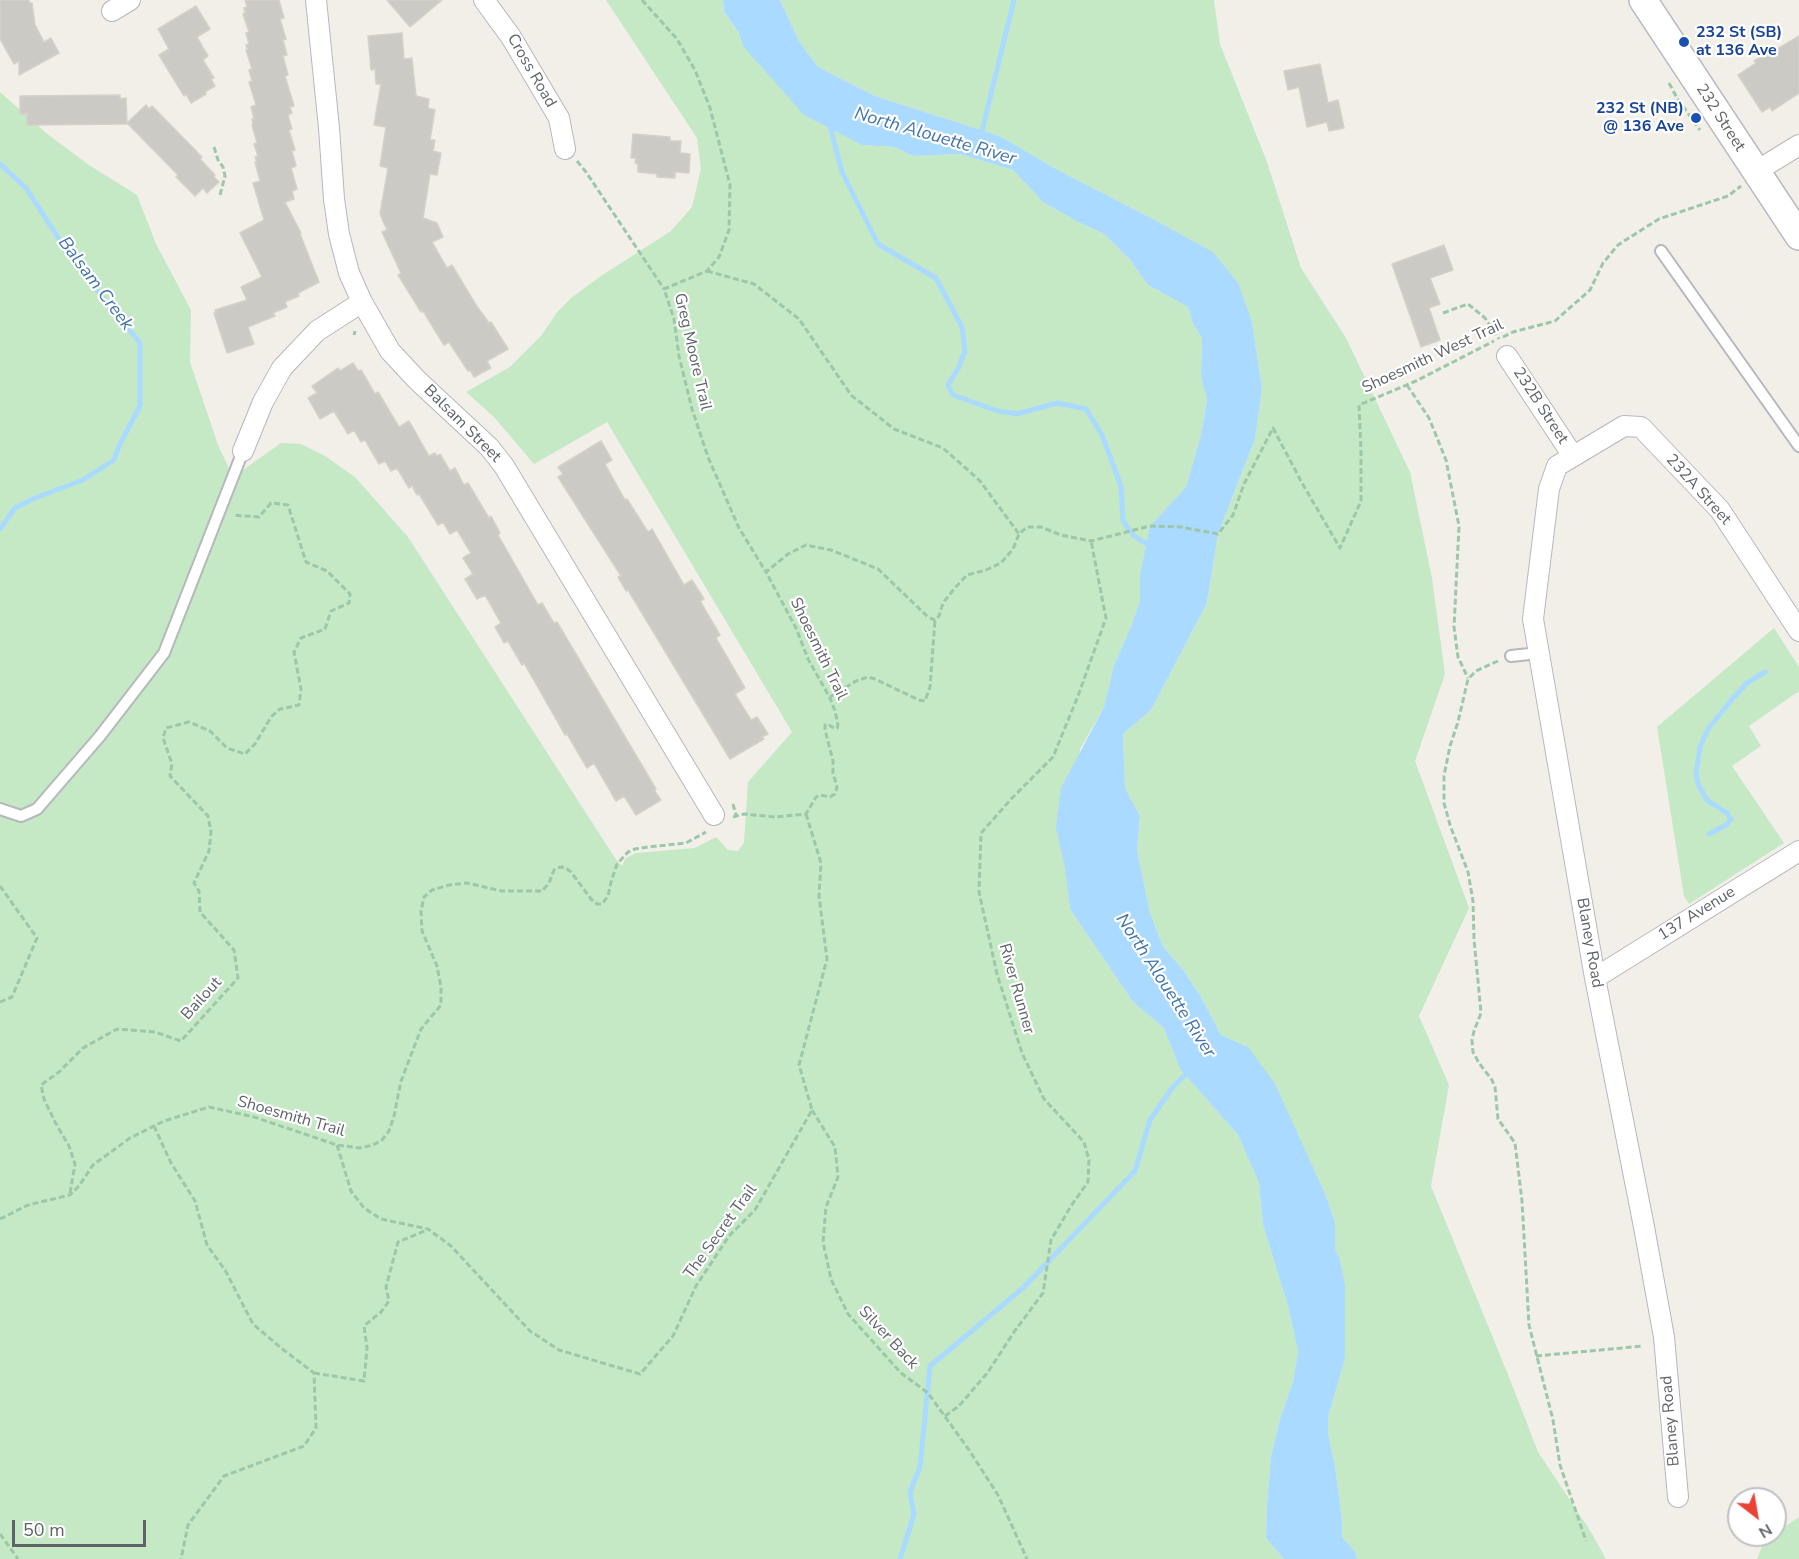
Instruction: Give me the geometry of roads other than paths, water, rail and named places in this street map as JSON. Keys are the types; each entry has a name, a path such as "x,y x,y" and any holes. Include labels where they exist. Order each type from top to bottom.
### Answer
{"street":[{"path":"112,11 130,0"},
{"name":"Balsam Street","path":"315,0 339,234 349,273 362,302 390,351 417,380 489,447 504,466 719,820"},
{"name":"Cross Road","path":"484,0 512,37 559,118 566,149"},
{"name":"232 Street","path":"1643,0 1799,236"},
{"path":"1755,172 1799,145"},
{"path":"243,451 263,402 282,368 317,331 362,302"},
{"name":"232B Street","path":"1503,347 1573,456"},
{"name":"Blaney Road","path":"1624,426 1557,466 1549,489 1533,619 1595,978 1664,1337 1678,1497"},
{"name":"232A Street","path":"1624,426 1641,427 1720,510 1799,631"},
{"name":"137 Avenue","path":"1595,978 1799,850"}],"lane":[{"path":"1661,251 1799,446"},
{"path":"0,809 21,816 37,809 100,736 164,653 243,451"},
{"path":"1511,656 1539,653"}],"water":[{"name":"North Alouette River","path":"723,0 780,0 799,41 818,67 875,96 1000,136 1056,169 1213,252 1238,283 1252,322 1262,388 1255,439 1218,534 1207,603 1151,710 1123,734 1125,788 1140,816 1137,850 1150,913 1163,946 1184,971 1201,997 1221,1035 1248,1047 1275,1084 1326,1196 1335,1222 1335,1248 1345,1285 1345,1359 1328,1417 1328,1433 1335,1466 1342,1537 1356,1553 1357,1559 1284,1559 1266,1538 1271,1456 1280,1419 1293,1382 1298,1351 1288,1306 1263,1225 1259,1183 1238,1135 1180,1069 1164,1028 1133,1002 1070,909 1065,868 1056,828 1061,788 1104,707 1114,665 1140,601 1140,574 1150,526 1186,487 1201,435 1207,399 1201,377 1202,338 1193,324 1188,307 1148,285 1131,261 1104,234 1043,202 1013,170 960,154 913,156 894,147 862,145 804,115 743,46 739,33 724,12"}],"waterway":[{"name":"North Alouette River","path":"981,135 1014,0"},
{"path":"829,122 842,172 878,244 936,278 962,327 965,351 948,385 953,395 998,411 1017,414 1057,403 1086,409 1102,435 1121,486 1123,521 1134,536 1150,546"},
{"name":"Balsam Creek","path":"0,164 26,188 72,259 140,343 140,406 114,460 83,480 15,508 0,529"},
{"path":"1709,834 1726,825 1731,819 1727,813 1707,800 1698,784 1696,774 1700,747 1708,729 1734,697 1747,683 1765,672"},
{"path":"900,1559 914,1515 910,1492 920,1467 930,1366 1023,1288 1135,1171 1150,1120 1172,1088 1189,1071"}],"place":[{"name":"232 St (SB) at 136 Ave","path":"1684,42"},
{"name":"232 St (NB) @ 136 Ave","path":"1696,118"}]}
